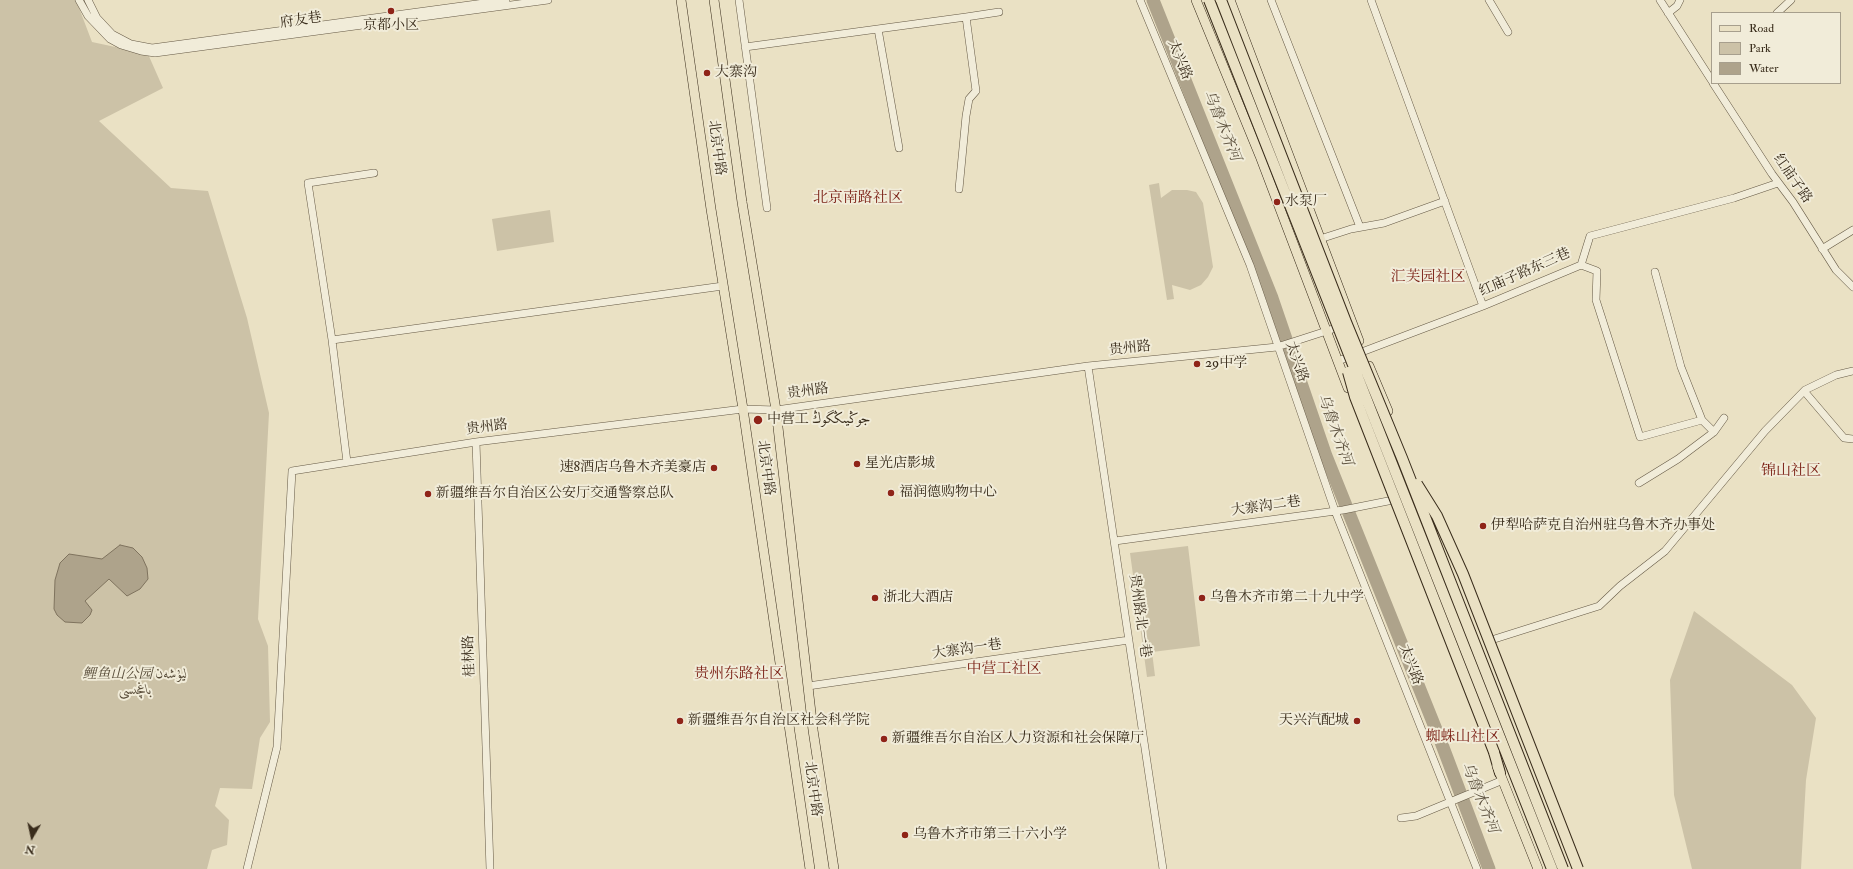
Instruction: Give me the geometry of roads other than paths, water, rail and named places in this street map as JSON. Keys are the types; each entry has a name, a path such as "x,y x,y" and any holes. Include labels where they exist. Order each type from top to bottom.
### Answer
{"highway":[{"path":"1209,0 1348,356 1552,869"},
{"path":"1221,0 1346,322 1402,458 1563,869"},
{"path":"1348,356 1348,369 1355,397 1494,752 1501,777"},
{"path":"1402,458 1437,516 1463,574 1578,869"}],"main road":[{"name":"北京中路","path":"681,0 723,286 743,409 810,869"},
{"name":"北京中路","path":"714,0 742,202 776,410 808,686 834,869"},
{"path":"1196,0 1260,156 1326,331 1538,869"},
{"path":"1230,0 1363,352 1419,491 1460,584 1571,869"}],"street":[{"name":"府友巷","path":"79,0 88,16 110,39 128,47 155,53 548,0"},
{"name":"府友巷","path":"88,0 97,18 112,34 131,44 152,48 506,0"},
{"path":"739,0 767,208"},
{"name":"太兴路","path":"1140,0 1250,265 1278,346 1339,510 1477,869"},
{"path":"1271,0 1360,227"},
{"path":"1371,0 1483,306"},
{"path":"1488,0 1508,32"},
{"name":"红庙子路","path":"1660,0 1711,78"},
{"path":"1668,13 1677,6 1680,0"},
{"path":"1778,12 1791,0"},
{"path":"745,47 998,12"},
{"path":"959,189 966,116 969,99 976,91 966,17"},
{"path":"878,29 899,148"},
{"name":"红庙子路","path":"1715,84 1836,270 1853,287"},
{"path":"347,462 332,340 308,183 374,173"},
{"name":"红庙子路东三巷","path":"1338,361 1483,306 1581,265 1590,236 1734,198 1778,183"},
{"path":"1320,239 1360,227 1384,223 1445,201"},
{"path":"1822,249 1853,230"},
{"path":"1581,265 1597,271 1596,300 1640,437 1702,420"},
{"path":"1655,272 1675,349 1702,420 1714,432"},
{"path":"332,340 723,286"},
{"name":"贵州路","path":"246,869 277,747 292,471 476,442 743,409 776,410 1088,366 1278,346 1352,322"},
{"name":"贵州路北一巷","path":"1088,366 1163,869"},
{"path":"1483,642 1600,606 1620,586 1665,551 1765,431 1804,392 1836,375 1853,371"},
{"path":"1804,392 1844,438 1853,440"},
{"path":"1640,484 1678,459 1714,432 1724,418"},
{"name":"桂林路","path":"476,442 490,869"},
{"name":"大寨沟二巷","path":"1115,541 1352,508 1392,500 1419,491"},
{"name":"大寨沟一巷","path":"808,686 1129,640"},
{"path":"1401,818 1416,816 1466,795 1501,777"}],"water":[{"path":"120,545 133,548 142,557 147,568 148,579 140,589 127,596 109,579 85,601 92,610 90,615 82,623 65,622 57,615 54,609 55,580 60,563 69,554 102,559"}],"waterway":[{"name":"乌鲁木齐河","path":"1153,0 1272,298 1326,456 1441,742 1489,869"}],"place":[{"name":"京都小区","path":"391,11"},
{"name":"大寨沟","path":"707,73"},
{"name":"水泵厂","path":"1277,202"},
{"name":"29中学","path":"1197,364"},
{"name":"中营工 جوڭيىڭگوڭ","path":"758,420"},
{"name":"星光店影城","path":"857,464"},
{"name":"速8酒店乌鲁木齐美豪店","path":"714,468"},
{"name":"福润德购物中心","path":"891,493"},
{"name":"新疆维吾尔自治区公安厅交通警察总队","path":"428,494"},
{"name":"伊犁哈萨克自治州驻乌鲁木齐办事处","path":"1483,526"},
{"name":"浙北大酒店","path":"875,598"},
{"name":"乌鲁木齐市第二十九中学","path":"1202,598"},
{"name":"新疆维吾尔自治区社会科学院","path":"680,721"},
{"name":"天兴汽配城","path":"1357,721"},
{"name":"新疆维吾尔自治区人力资源和社会保障厅","path":"884,739"},
{"name":"乌鲁木齐市第三十六小学","path":"905,835"}],"district":[{"name":"北京南路社区","path":"858,199"},
{"name":"汇芙园社区","path":"1428,278"},
{"name":"锦山社区","path":"1791,472"},
{"name":"中营工社区","path":"1004,670"},
{"name":"贵州东路社区","path":"739,675"},
{"name":"蜘蛛山社区","path":"1463,738"}],"park label":[{"name":"鲤鱼山公园 ليۇشەن باغچىسى","path":"135,684"}]}
